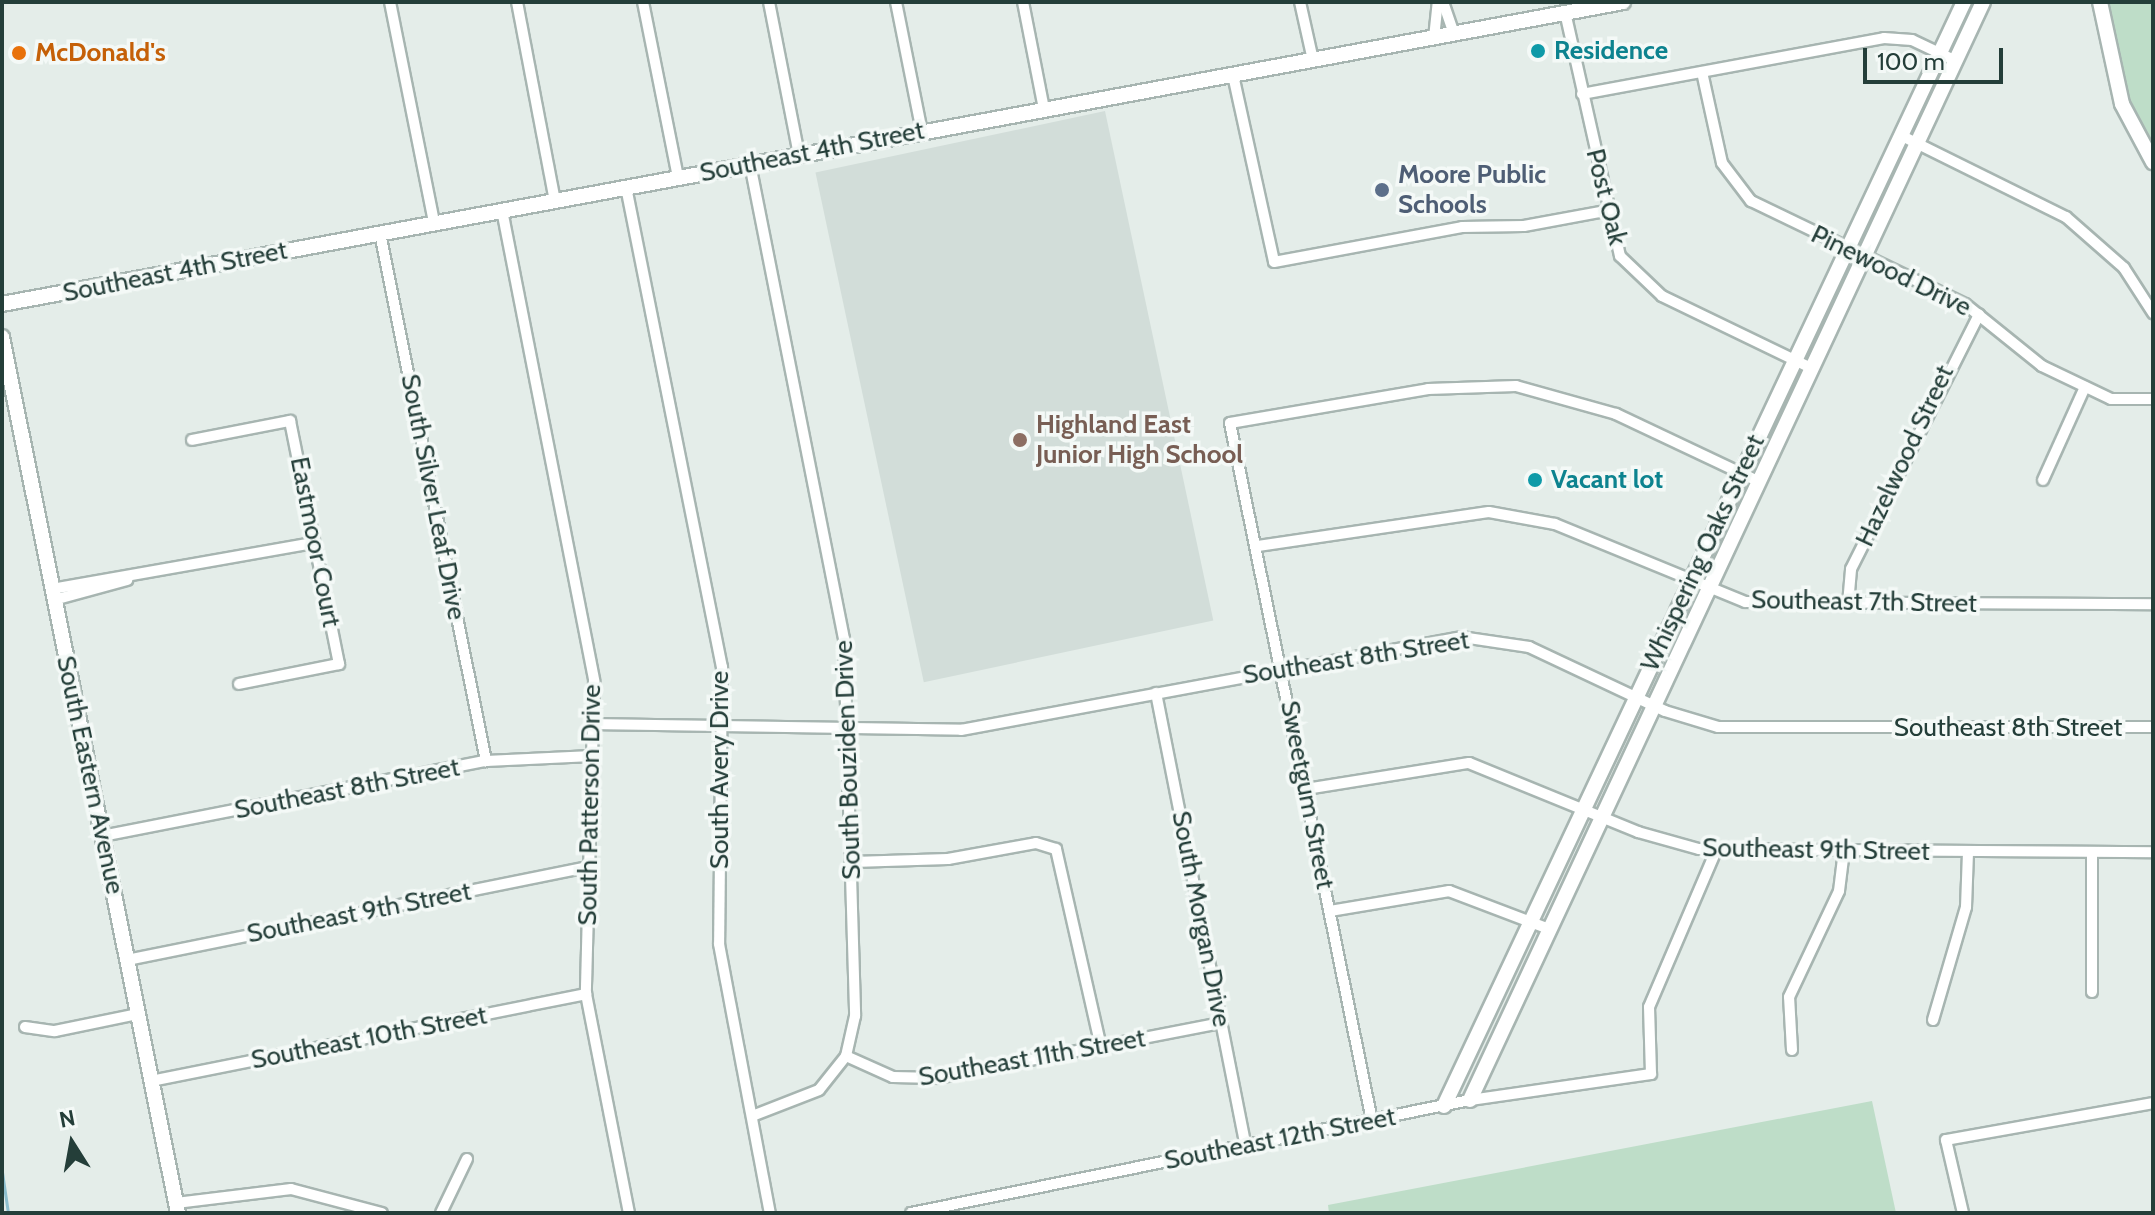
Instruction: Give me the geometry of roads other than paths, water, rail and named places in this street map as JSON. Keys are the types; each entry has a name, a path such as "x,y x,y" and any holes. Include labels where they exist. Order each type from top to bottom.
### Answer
{"street":[{"path":"390,2 434,223"},
{"path":"517,2 555,201"},
{"path":"643,2 678,177"},
{"path":"769,2 799,155"},
{"path":"896,2 922,132"},
{"path":"1023,2 1044,109"},
{"path":"1300,2 1313,60"},
{"path":"1441,2 1454,34"},
{"path":"1434,38 1441,2"},
{"name":"Southeast 4th Street","path":"2,304 1623,2"},
{"name":"Whispering Oaks Street","path":"1444,1106 1964,2"},
{"name":"Whispering Oaks Street","path":"1470,1100 1983,2"},
{"path":"2100,2 2122,104 2153,162"},
{"name":"Post Oak","path":"1565,12 1605,211 1620,256 1641,281 1811,368"},
{"path":"1582,94 1884,38 1938,52 1956,61"},
{"name":"Pinewood Drive","path":"1702,72 1733,182 1765,210 1847,247 1979,314 2042,366 2085,387 2121,402 2153,399"},
{"path":"1233,75 1274,262 1605,211"},
{"path":"1900,135 2066,217 2124,268 2153,313"},
{"name":"South Bouziden Drive","path":"750,164 844,639 850,731 855,1016 846,1056 810,1097 752,1116"},
{"name":"South Avery Drive","path":"626,187 722,667 725,727 719,944 770,1213"},
{"name":"South Patterson Drive","path":"502,210 594,681 586,994 629,1213"},
{"name":"South Silver Leaf Drive","path":"380,233 486,761"},
{"name":"Hazelwood Street","path":"1848,604 1851,569 1979,314"},
{"name":"South Eastern Avenue","path":"2,337 177,1208"},
{"name":"Sweetgum Street","path":"1372,1121 1258,546 1230,423 1428,389 1516,386 1585,402 1741,472"},
{"path":"2043,480 2085,387"},
{"name":"Eastmoor Court","path":"192,440 290,421 339,664 239,684"},
{"path":"1741,472 1758,481"},
{"name":"Southeast 7th Street","path":"1258,546 1450,512 1508,513 1555,524 1706,591 1745,602 2153,604"},
{"path":"53,595 313,543"},
{"name":"Southeast 8th Street","path":"595,724 850,731 984,727 1281,668 1484,638 1529,647 1653,705 1740,729 2153,727"},
{"name":"South Morgan Drive","path":"1156,693 1246,1146"},
{"name":"Southeast 8th Street","path":"102,836 486,761 592,756"},
{"name":"Southeast 9th Street","path":"1306,789 1469,763 1658,839 1716,851 2153,852"},
{"path":"853,862 1053,846 1065,871 1101,1047"},
{"name":"Southeast 12th Street","path":"911,1213 1470,1100 1651,1074 1649,1007 1716,851"},
{"path":"1933,1020 1966,907 1968,852"},
{"path":"2092,852 2092,992"},
{"path":"1792,1050 1789,997 1839,891 1844,853"},
{"name":"Southeast 9th Street","path":"127,960 590,867"},
{"path":"1330,911 1449,891 1549,929"},
{"name":"Southeast 10th Street","path":"151,1081 586,994"},
{"path":"25,1027 55,1031 138,1014"},
{"name":"Southeast 11th Street","path":"846,1056 882,1075 919,1080 1222,1023"},
{"path":"1963,1213 1946,1140 2153,1103"},
{"path":"441,1213 467,1159"},
{"path":"177,1208 291,1189 382,1213"}],"waterway":[{"path":"2,1172 8,1213"}],"place":[{"name":"Residence","path":"1538,51"},
{"name":"McDonald's","path":"19,53"},
{"name":"Moore Public Schools","path":"1382,190"},
{"name":"Highland East Junior High School","path":"1020,440"},
{"name":"Vacant lot","path":"1535,480"}]}
